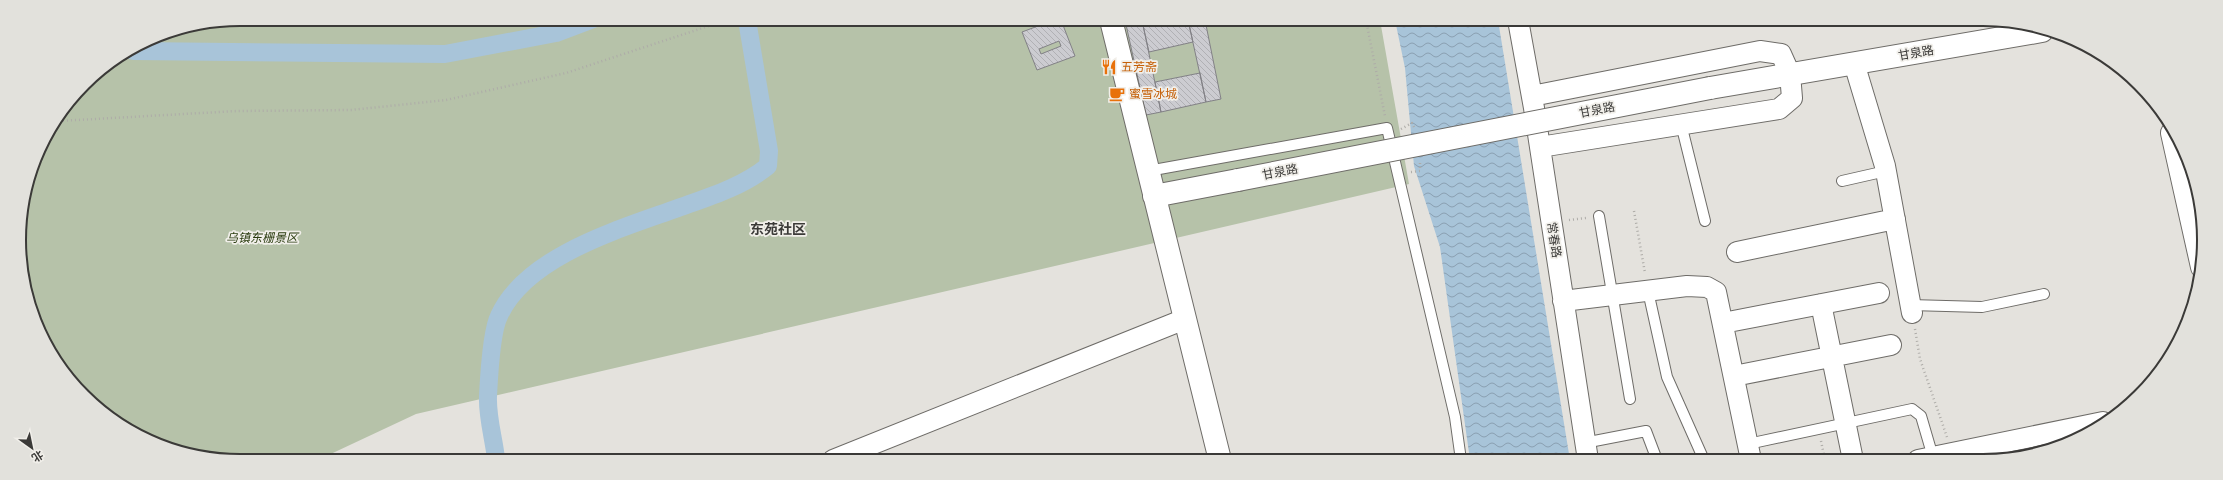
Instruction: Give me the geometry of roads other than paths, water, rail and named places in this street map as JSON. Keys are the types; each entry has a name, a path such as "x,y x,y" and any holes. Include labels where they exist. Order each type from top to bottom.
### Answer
{"street":[{"path":"1112,26 1219,454"},
{"name":"常春路","path":"1519,26 1532,96 1586,452"},
{"name":"甘泉路","path":"1154,196 1710,88 2035,32"},
{"path":"1532,96 1760,51 1781,54 1790,74 1792,98 1779,109 1540,147"},
{"path":"1854,63 1886,171 1911,309"},
{"path":"2176,147 2195,216 2197,230"},
{"path":"1738,252 1894,218"},
{"path":"1563,301 1687,286 1707,287 1716,292 1750,452"},
{"path":"1723,323 1879,293"},
{"path":"1821,304 1853,454"},
{"path":"848,454 1185,319"},
{"path":"1734,376 1891,345"},
{"path":"1949,454 2091,425"}],"lane":[{"path":"1681,124 1705,221"},
{"path":"1148,171 1387,128 1455,417 1460,454"},
{"path":"1842,181 1886,171"},
{"path":"1599,216 1630,399"},
{"path":"1648,291 1667,377 1701,454"},
{"path":"1911,309 1982,307 2044,294"},
{"path":"1750,452 1818,429 1912,410 1921,416 1925,454"},
{"path":"1586,452 1646,431 1654,454"}],"water":[{"path":"1396,26 1499,26 1569,454 1469,454 1440,247 1414,166 1405,68"}],"waterway":[{"path":"140,51 445,54 556,33 574,26"},
{"path":"495,454 488,404 491,355 496,323 512,295 530,277 552,261 577,247 629,225 725,191 747,180 768,166 769,151 748,26"}],"place":[{"name":"五芳斋","path":"1109,67"},
{"name":"蜜雪冰城","path":"1117,94"}],"district":[{"name":"东苑社区","path":"778,229"}],"park label":[{"name":"乌镇东栅景区","path":"262,238"}]}
